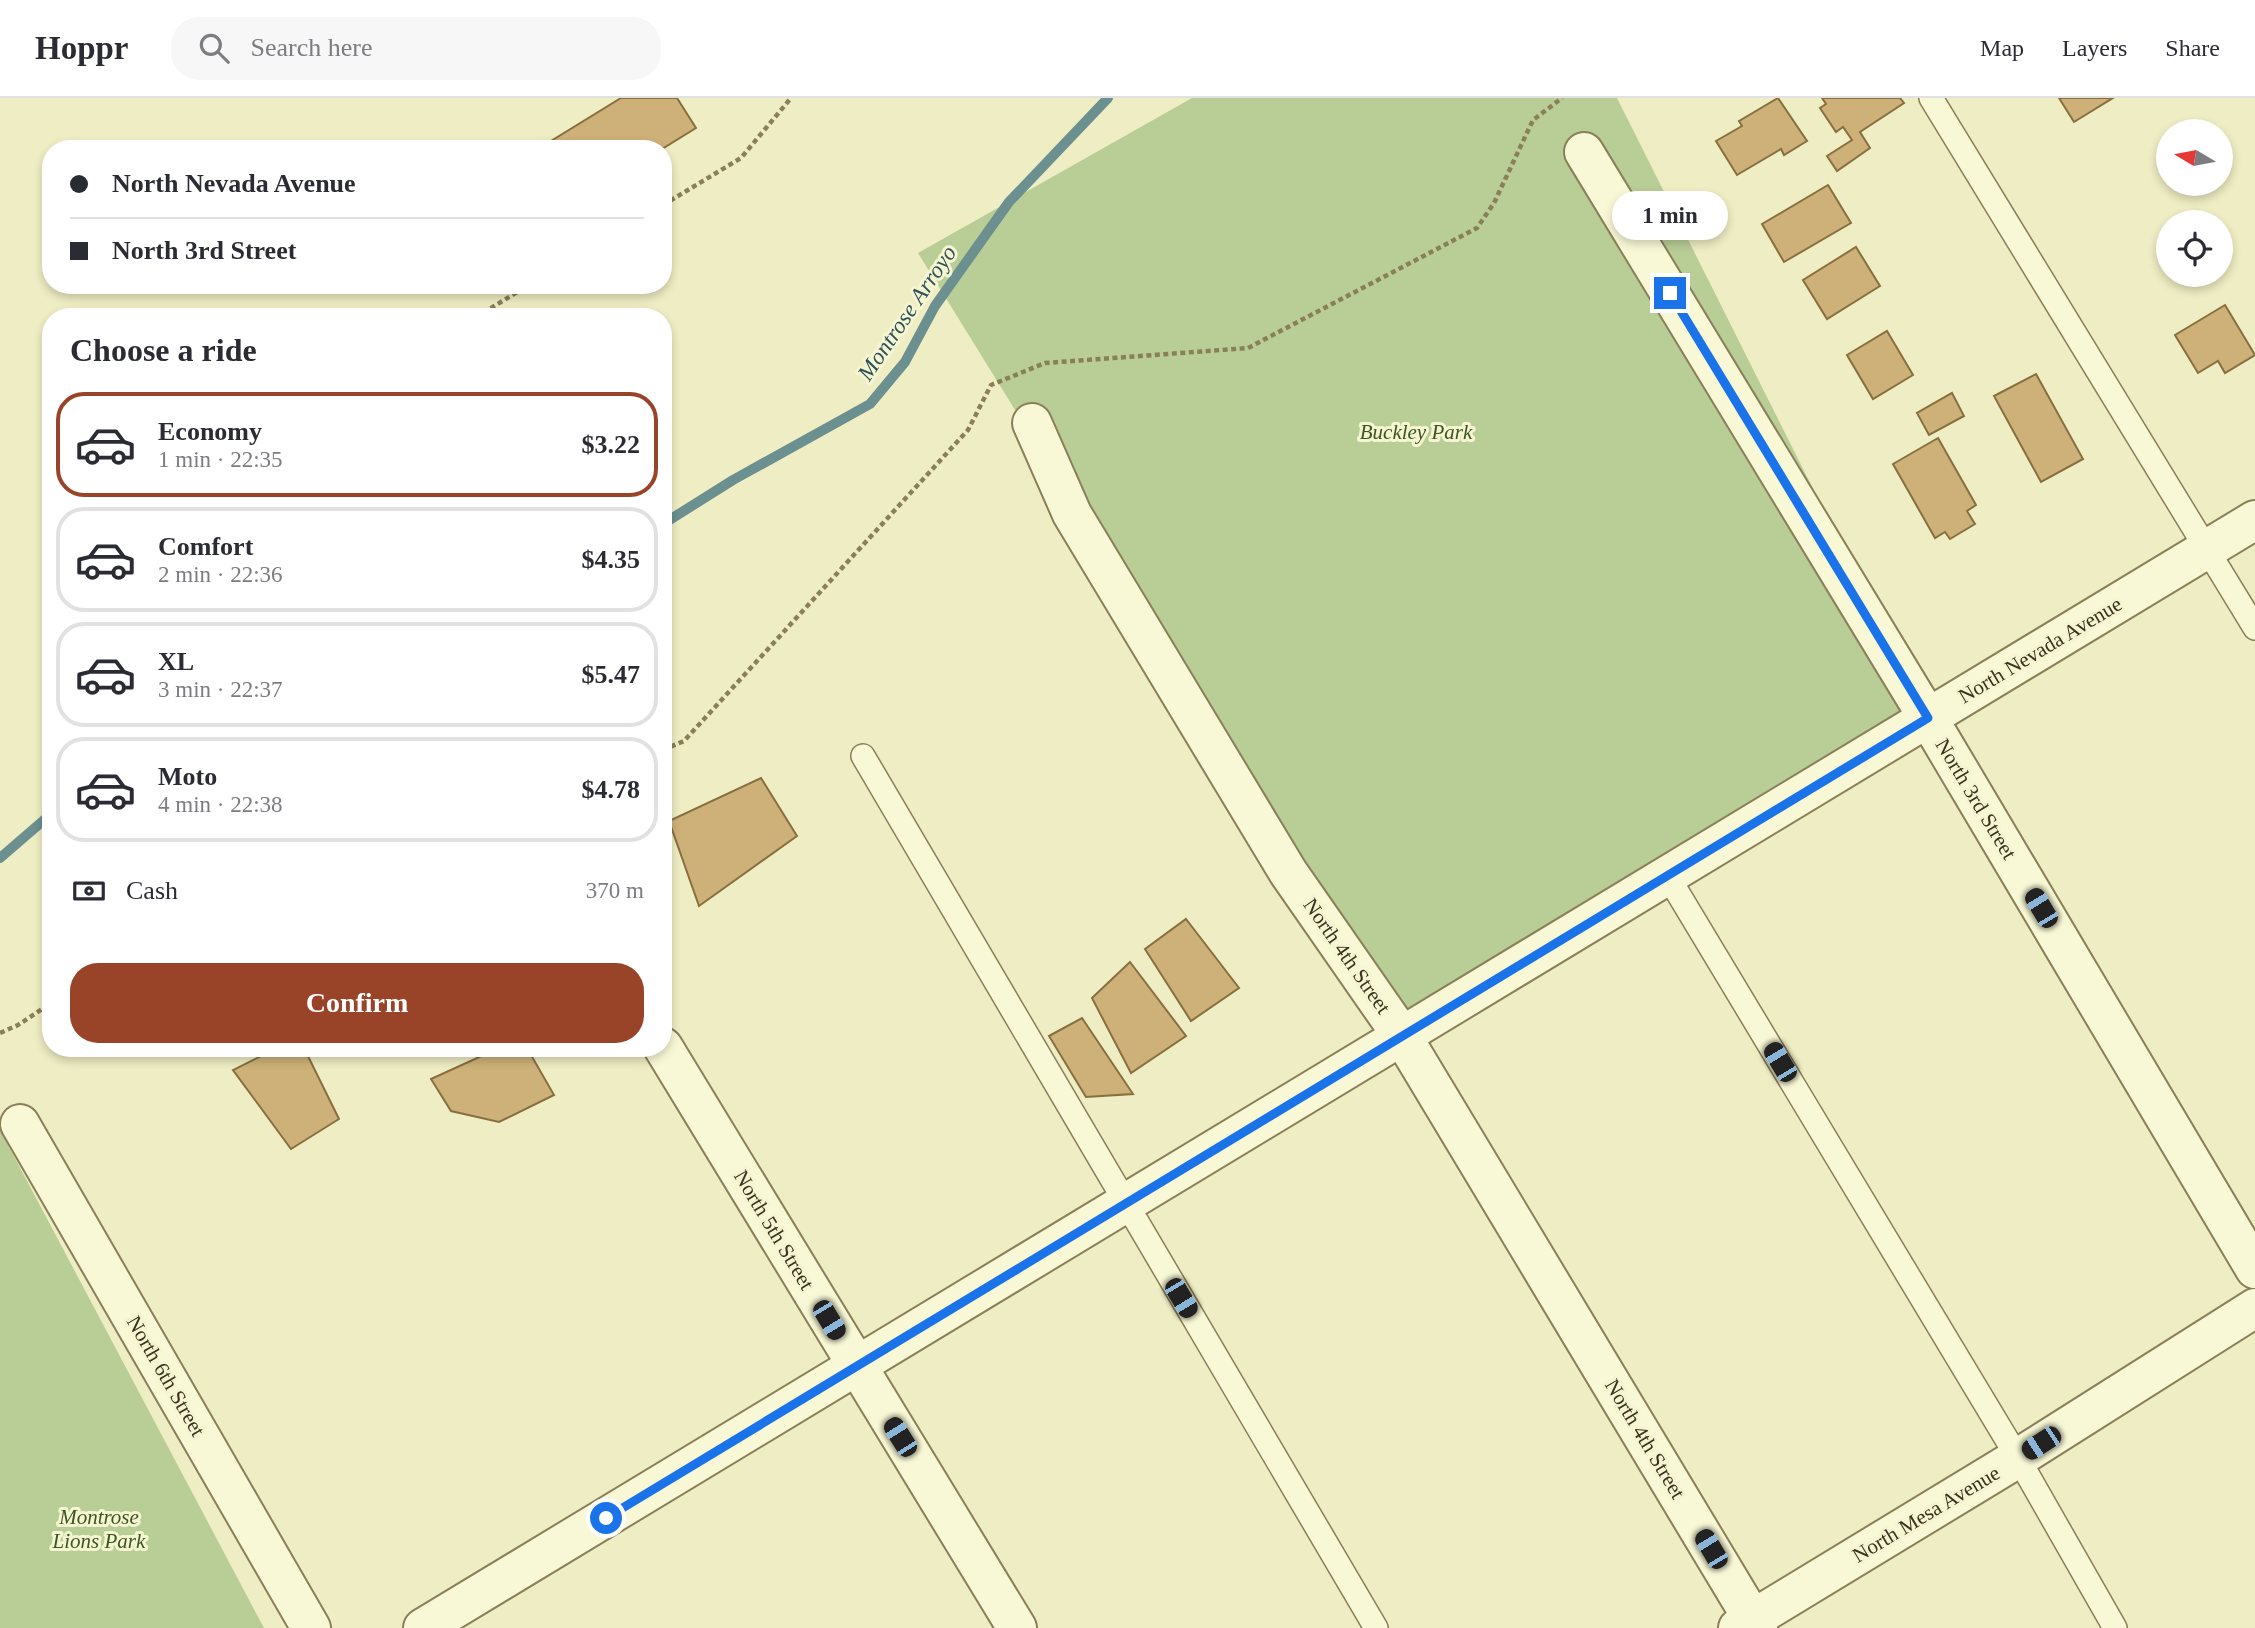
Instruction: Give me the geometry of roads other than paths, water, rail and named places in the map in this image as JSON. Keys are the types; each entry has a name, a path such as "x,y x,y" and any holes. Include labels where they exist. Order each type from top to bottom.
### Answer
{"street":[{"name":"North 3rd Street","path":"1584,152 1928,718 2255,1269"},
{"name":"North 4th Street","path":"1032,423 1072,514 1288,872 1402,1036 1750,1625"},
{"name":"North Nevada Avenue","path":"423,1628 2255,520"},
{"name":"North 5th Street","path":"669,1057 1017,1628"},
{"name":"North 6th Street","path":"20,1124 311,1628"},
{"name":"North Mesa Avenue","path":"1750,1625 2255,1308"}],"lane":[{"path":"1931,98 2255,628"},
{"path":"863,757 1376,1628"},
{"path":"1667,875 2018,1458 2115,1628"}],"waterway":[{"name":"Montrose Arroyo","path":"672,518 733,480 870,404 905,362 935,306 1009,202 1108,98"},
{"path":"0,858 42,822"}],"park label":[{"name":"Buckley Park","path":"1416,432"},
{"name":"Montrose Lions Park","path":"99,1529"}]}
